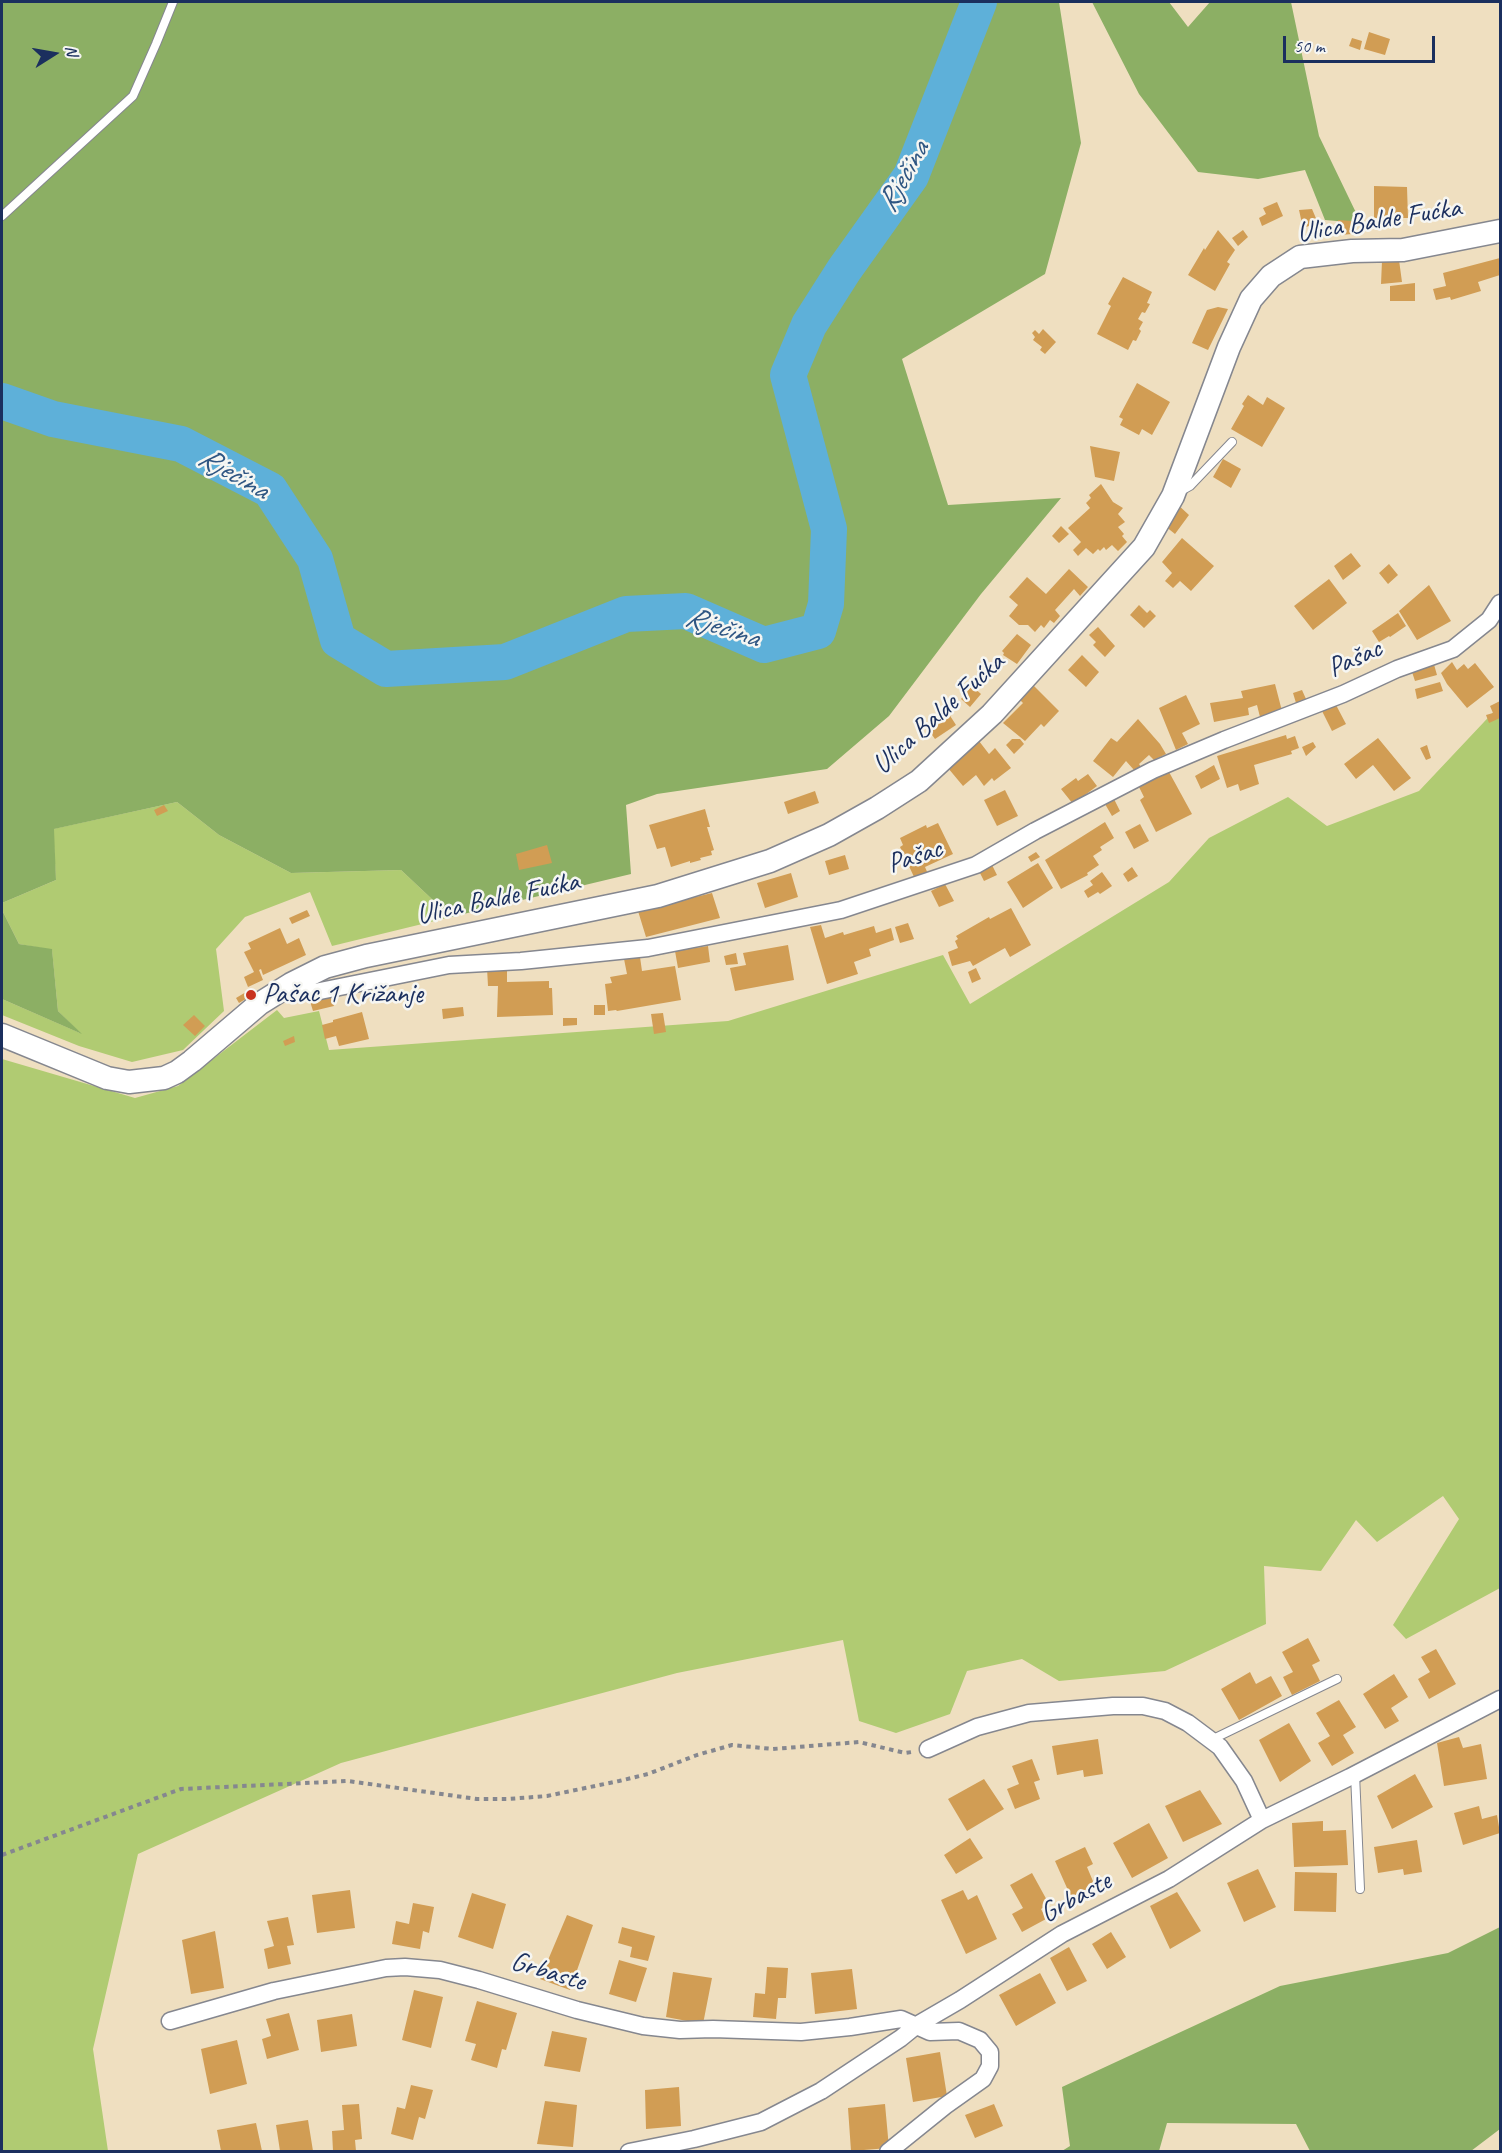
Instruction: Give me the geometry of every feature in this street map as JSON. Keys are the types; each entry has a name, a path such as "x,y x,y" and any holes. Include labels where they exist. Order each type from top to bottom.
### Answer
{"main road":[{"name":"Ulica Balde Fućka","path":"2,1035 106,1078 129,1082 152,1081 177,1072 259,1004 325,967 366,956 657,896 770,861 829,835 919,781 992,714 1144,547 1173,496 1229,346 1251,299 1271,276 1300,257 1352,251 1403,250 1500,231"}],"street":[{"name":"Pašac","path":"291,984 303,992 315,992 449,964 521,961 648,948 841,910 976,865 1035,831 1153,770 1343,694 1397,669 1453,649 1489,620 1500,603"},
{"name":"Grbaste","path":"629,2151 694,2139 761,2122 821,2091 901,2038 916,2025 960,2000 1062,1934 1168,1879 1263,1820 1500,1699"},
{"path":"928,1749 977,1727 1029,1713 1113,1706 1143,1706 1165,1712 1188,1723 1220,1747 1244,1781 1263,1820"},
{"name":"Grbaste","path":"170,2021 274,1990 386,1968 405,1967 469,1977 576,2010 644,2026 680,2030 801,2032 901,2019 930,2032 959,2031 980,2040 990,2052 990,2066 983,2079 888,2151"}],"lane":[{"path":"2,216 133,96 173,2"},
{"path":"1173,496 1190,486 1232,442"},
{"path":"1211,1740 1337,1679"},
{"path":"1355,1774 1360,1890"}],"path":[{"path":"2,1855 181,1789 348,1781 477,1799 508,1799 556,1794 619,1781 648,1774 697,1755 732,1745 773,1749 859,1742 905,1753 928,1749"}],"green space":[{"path":"2,2 1059,2 1081,143 1045,274 902,359 948,505 1061,498 981,594 889,716 827,769 657,794 626,805 631,874 451,917 401,870 291,873 219,835 177,802 54,829 56,880 2,903"},
{"path":"1092,2 1169,2 1188,27 1210,2 1291,2 1319,136 1361,223 1325,220 1305,170 1258,179 1198,172 1139,94"},
{"path":"1500,705 1500,1588 1406,1639 1393,1625 1459,1519 1443,1496 1377,1542 1356,1520 1321,1571 1264,1566 1266,1624 1165,1671 1059,1681 1022,1659 967,1671 950,1714 896,1733 859,1721 843,1640 677,1673 341,1763 138,1854 93,2049 108,2151 2,2151 2,1059 135,1098 178,1086 277,1010 284,1018 319,1011 329,1050 728,1021 943,955 970,1004 1169,882 1209,838 1288,797 1327,826 1419,791"},
{"path":"177,802 219,835 291,873 401,870 451,917 332,946 310,892 245,917 216,949 224,1011 183,1050 132,1062 79,1046 2,1015 2,999 80,1033 58,1011 52,950 19,944 2,910 2,903 56,880 53,829"},
{"path":"2,910 19,944 52,949 58,1011 82,1034 2,999"},
{"path":"1500,1927 1500,2129 1471,2151 1310,2151 1296,2124 1167,2123 1159,2151 1062,2151 1070,2146 1062,2087 1280,1986 1448,1953"}],"building":[{"path":"1369,32 1390,39 1385,55 1364,49"},
{"path":"1352,38 1362,41 1360,50 1349,46"},
{"path":"1374,186 1407,187 1408,218 1374,218"},
{"path":"1277,202 1283,216 1262,226 1259,218 1266,214 1263,208"},
{"path":"1312,209 1318,223 1303,228 1299,210"},
{"path":"1338,220 1352,221 1352,234 1339,235"},
{"path":"1218,230 1235,250 1227,262 1230,264 1215,291 1188,275"},
{"path":"1243,230 1248,237 1238,246 1232,238"},
{"path":"1500,258 1500,275 1478,282 1481,291 1451,300 1450,297 1436,300 1433,289 1446,286 1443,273"},
{"path":"1399,260 1402,282 1381,284 1382,261"},
{"path":"1123,277 1152,292 1147,303 1150,304 1138,319 1143,322 1139,329 1141,331 1128,350 1097,334 1111,306 1108,304"},
{"path":"1415,283 1415,301 1390,301 1390,286"},
{"path":"1218,307 1228,309 1208,350 1192,343 1207,310"},
{"path":"1043,329 1056,342 1045,354 1040,350 1042,347 1033,340 1035,337 1032,333 1035,330 1039,334"},
{"path":"1137,383 1170,402 1152,435 1142,429 1139,435 1120,425 1123,419 1119,417"},
{"path":"1248,395 1263,405 1267,397 1285,408 1262,447 1231,429"},
{"path":"1090,446 1120,452 1114,481 1095,477"},
{"path":"1223,459 1241,469 1231,488 1213,477"},
{"path":"1101,484 1113,502 1123,508 1118,514 1125,522 1118,527 1127,542 1118,551 1112,545 1106,550 1104,547 1100,551 1098,549 1093,554 1086,548 1078,556 1073,550 1081,542 1068,528 1090,508 1086,503 1091,498 1089,495"},
{"path":"1176,503 1189,515 1175,534 1165,526"},
{"path":"1061,526 1069,534 1059,543 1052,536"},
{"path":"1182,538 1214,566 1191,591 1180,581 1173,588 1165,581 1172,573 1162,562"},
{"path":"1351,553 1361,566 1343,580 1334,566"},
{"path":"1389,564 1398,575 1388,584 1379,573"},
{"path":"1069,569 1088,587 1080,596 1074,589 1055,610 1060,616 1054,623 1050,620 1044,628 1041,625 1035,632 1028,625 1019,625 1009,616 1018,605 1009,597 1027,577 1046,594"},
{"path":"1329,579 1347,603 1313,630 1294,606"},
{"path":"1429,585 1451,621 1417,640 1399,611"},
{"path":"1139,605 1147,613 1150,610 1156,616 1144,628 1130,615"},
{"path":"1398,613 1406,626 1379,642 1372,631"},
{"path":"1098,627 1115,646 1105,657 1093,645 1096,642 1089,635"},
{"path":"1017,634 1031,645 1017,664 1003,655 1002,651"},
{"path":"1082,655 1099,672 1086,687 1068,670"},
{"path":"1433,661 1437,675 1415,681 1411,669"},
{"path":"1452,662 1457,670 1464,664 1468,669 1475,663 1494,687 1467,708 1441,673"},
{"path":"1440,682 1443,691 1417,699 1415,689"},
{"path":"1031,683 1059,711 1044,727 1041,724 1025,741 1003,723 1023,703 1019,699"},
{"path":"1275,684 1282,711 1260,717 1257,705 1248,708 1249,715 1214,722 1210,703 1243,698 1241,691"},
{"path":"972,686 981,694 970,707 961,699"},
{"path":"1302,690 1306,699 1296,703 1293,693"},
{"path":"1186,695 1200,724 1182,733 1188,744 1176,750 1159,708"},
{"path":"1500,701 1500,718 1489,723 1486,715 1493,713 1490,706"},
{"path":"1336,705 1346,724 1332,731 1322,711"},
{"path":"947,711 956,725 935,739 925,725"},
{"path":"1138,719 1166,754 1154,760 1149,755 1139,764 1141,767 1134,770 1126,761 1113,777 1093,761 1111,738 1117,742"},
{"path":"1286,735 1287,739 1295,736 1299,748 1291,751 1292,754 1254,765 1259,784 1240,791 1238,784 1227,788 1217,756"},
{"path":"1378,738 1411,778 1394,791 1373,765 1356,779 1344,764"},
{"path":"1012,739 1020,739 1024,744 1014,754 1006,745"},
{"path":"979,741 989,754 995,748 1011,768 994,781 992,778 984,786 976,775 963,786 948,768"},
{"path":"1313,742 1316,747 1306,756 1302,747"},
{"path":"1427,745 1431,758 1426,760 1420,748"},
{"path":"1214,765 1220,779 1201,789 1195,776"},
{"path":"1169,772 1192,814 1156,832 1140,800 1144,797 1139,787"},
{"path":"1088,774 1097,786 1073,804 1061,789 1076,778 1078,781"},
{"path":"1005,790 1018,816 997,826 984,800"},
{"path":"815,791 819,803 788,814 784,802"},
{"path":"1114,799 1120,811 1112,816 1105,804"},
{"path":"164,805 168,811 157,816 154,810"},
{"path":"705,809 710,827 707,827 714,850 711,851 712,855 671,867 665,847 657,849 649,825"},
{"path":"1105,822 1114,838 1100,847 1102,850 1093,856 1099,865 1087,873 1088,875 1061,889 1045,860"},
{"path":"938,823 953,854 925,867 928,874 915,879 900,847 903,845 900,838 926,825 927,828"},
{"path":"1140,824 1149,841 1134,849 1125,832"},
{"path":"547,845 552,863 519,870 516,854"},
{"path":"1036,852 1040,857 1031,862 1028,857"},
{"path":"845,855 849,869 829,875 825,861"},
{"path":"991,863 997,875 984,881 978,869"},
{"path":"1038,863 1053,888 1023,908 1007,882"},
{"path":"1132,867 1138,876 1128,882 1123,874"},
{"path":"1102,872 1112,886 1088,898 1084,891 1093,885 1090,881"},
{"path":"791,873 798,897 765,908 757,883"},
{"path":"945,884 954,901 939,907 931,891"},
{"path":"712,893 720,918 646,937 638,911"},
{"path":"1011,908 1031,945 1010,957 1005,948 973,966 970,961 952,966 948,952 958,948 955,941 958,939 956,936 989,917 990,919"},
{"path":"307,910 310,916 292,924 289,918"},
{"path":"908,923 914,939 900,943 895,927"},
{"path":"821,925 825,938 874,926 876,933 891,928 894,940 869,949 871,956 854,962 858,974 827,984 810,927"},
{"path":"280,928 287,944 299,938 306,955 263,975 261,969 259,970 263,980 248,987 244,977 254,972 244,952 251,949 248,943"},
{"path":"788,945 794,980 735,991 730,968 746,965 743,953"},
{"path":"708,946 710,962 678,968 675,951"},
{"path":"736,953 738,964 726,965 724,956"},
{"path":"640,957 642,971 675,966 681,1000 608,1011 605,984 612,983 610,977 627,974 624,959"},
{"path":"487,968 507,968 507,982 549,981 549,988 552,988 553,1015 497,1017 498,986 488,986"},
{"path":"976,968 981,979 972,983 968,972"},
{"path":"246,992 249,997 239,1003 236,998"},
{"path":"329,993 334,1006 313,1011 309,998"},
{"path":"594,1005 605,1005 605,1015 594,1015"},
{"path":"463,1007 464,1016 443,1019 442,1009"},
{"path":"362,1012 369,1039 339,1046 336,1036 325,1039 322,1025"},
{"path":"663,1013 666,1032 654,1034 651,1014"},
{"path":"194,1015 205,1026 195,1036 183,1025"},
{"path":"563,1018 577,1018 577,1025 563,1026"},
{"path":"294,1036 295,1042 285,1046 283,1041"},
{"path":"1308,1638 1320,1661 1312,1665 1320,1681 1292,1695 1283,1677 1293,1672 1282,1652"},
{"path":"1436,1649 1456,1684 1429,1699 1418,1679 1430,1672 1421,1657"},
{"path":"1250,1672 1256,1684 1271,1676 1282,1696 1239,1720 1221,1689"},
{"path":"1394,1674 1408,1697 1391,1708 1399,1721 1385,1729 1363,1694"},
{"path":"1339,1700 1356,1727 1343,1735 1354,1753 1332,1766 1318,1743 1330,1736 1316,1713"},
{"path":"1289,1723 1311,1761 1280,1782 1259,1740"},
{"path":"1459,1737 1463,1748 1481,1744 1487,1779 1444,1786 1437,1743"},
{"path":"1098,1739 1103,1774 1084,1777 1083,1770 1057,1775 1052,1746"},
{"path":"1032,1759 1040,1780 1034,1782 1040,1799 1015,1809 1007,1789 1019,1784 1012,1766"},
{"path":"1415,1774 1433,1807 1392,1829 1377,1796"},
{"path":"984,1779 1004,1809 967,1831 948,1799"},
{"path":"1200,1790 1222,1824 1183,1842 1165,1806"},
{"path":"1479,1806 1482,1819 1497,1815 1500,1833 1463,1845 1454,1813"},
{"path":"1323,1821 1323,1831 1346,1830 1348,1865 1294,1867 1292,1823"},
{"path":"1149,1823 1168,1858 1132,1878 1113,1843"},
{"path":"970,1838 983,1858 956,1874 944,1855"},
{"path":"1417,1840 1422,1872 1404,1875 1403,1869 1378,1873 1374,1847"},
{"path":"1085,1847 1093,1864 1087,1867 1095,1886 1071,1897 1055,1861"},
{"path":"1258,1869 1276,1907 1244,1922 1227,1883"},
{"path":"1295,1872 1337,1873 1336,1912 1294,1911"},
{"path":"1032,1873 1049,1904 1041,1909 1046,1919 1022,1932 1012,1914 1023,1908 1010,1885"},
{"path":"350,1890 355,1928 317,1933 312,1895"},
{"path":"963,1890 968,1900 977,1895 997,1939 966,1954 941,1900"},
{"path":"1177,1892 1201,1931 1170,1949 1150,1906"},
{"path":"472,1893 506,1904 493,1949 458,1937"},
{"path":"413,1903 434,1907 429,1933 423,1931 420,1949 392,1944 396,1921 409,1924"},
{"path":"567,1915 593,1925 570,1990 540,1979"},
{"path":"288,1917 294,1945 287,1946 291,1964 268,1969 264,1949 274,1946 267,1921"},
{"path":"622,1927 655,1936 648,1961 630,1957 632,1947 618,1943"},
{"path":"215,1931 224,1988 191,1994 182,1940"},
{"path":"1111,1932 1126,1957 1107,1969 1092,1944"},
{"path":"1069,1947 1087,1981 1067,1991 1050,1958"},
{"path":"619,1960 647,1968 636,2002 609,1994"},
{"path":"767,1967 788,1968 786,1998 778,1998 776,2019 753,2017 755,1993 765,1994"},
{"path":"852,1969 857,2009 815,2014 811,1973"},
{"path":"673,1972 712,1978 703,2024 666,2017"},
{"path":"1040,1973 1056,2003 1016,2026 999,1995"},
{"path":"414,1990 443,1997 431,2048 402,2040"},
{"path":"477,2001 517,2013 506,2050 502,2049 497,2068 471,2060 476,2044 465,2041"},
{"path":"289,2013 299,2050 267,2059 262,2039 271,2036 266,2019"},
{"path":"352,2014 357,2046 321,2052 317,2020"},
{"path":"552,2031 587,2038 580,2072 544,2066"},
{"path":"237,2040 247,2084 210,2094 201,2049"},
{"path":"940,2052 947,2096 913,2102 906,2058"},
{"path":"411,2085 433,2090 425,2119 419,2117 413,2140 391,2134 397,2107 405,2109"},
{"path":"679,2087 681,2126 646,2129 645,2090"},
{"path":"545,2101 577,2105 573,2147 537,2144"},
{"path":"359,2104 362,2139 355,2140 356,2151 333,2151 332,2131 344,2130 342,2105"},
{"path":"885,2104 889,2148 851,2151 848,2108"},
{"path":"994,2104 1003,2126 975,2138 965,2115"},
{"path":"308,2120 313,2151 280,2151 276,2125"},
{"path":"256,2123 262,2151 221,2151 217,2130"}],"waterway":[{"name":"Rječina","path":"2,401 53,419 181,444 270,490 315,559 338,640 386,669 505,662 626,614 686,611 764,645 818,631 826,604 829,529 788,375 809,325 844,270 911,176 979,2"}],"place":[{"name":"Pašac 1 Križanje","path":"251,995"}]}
